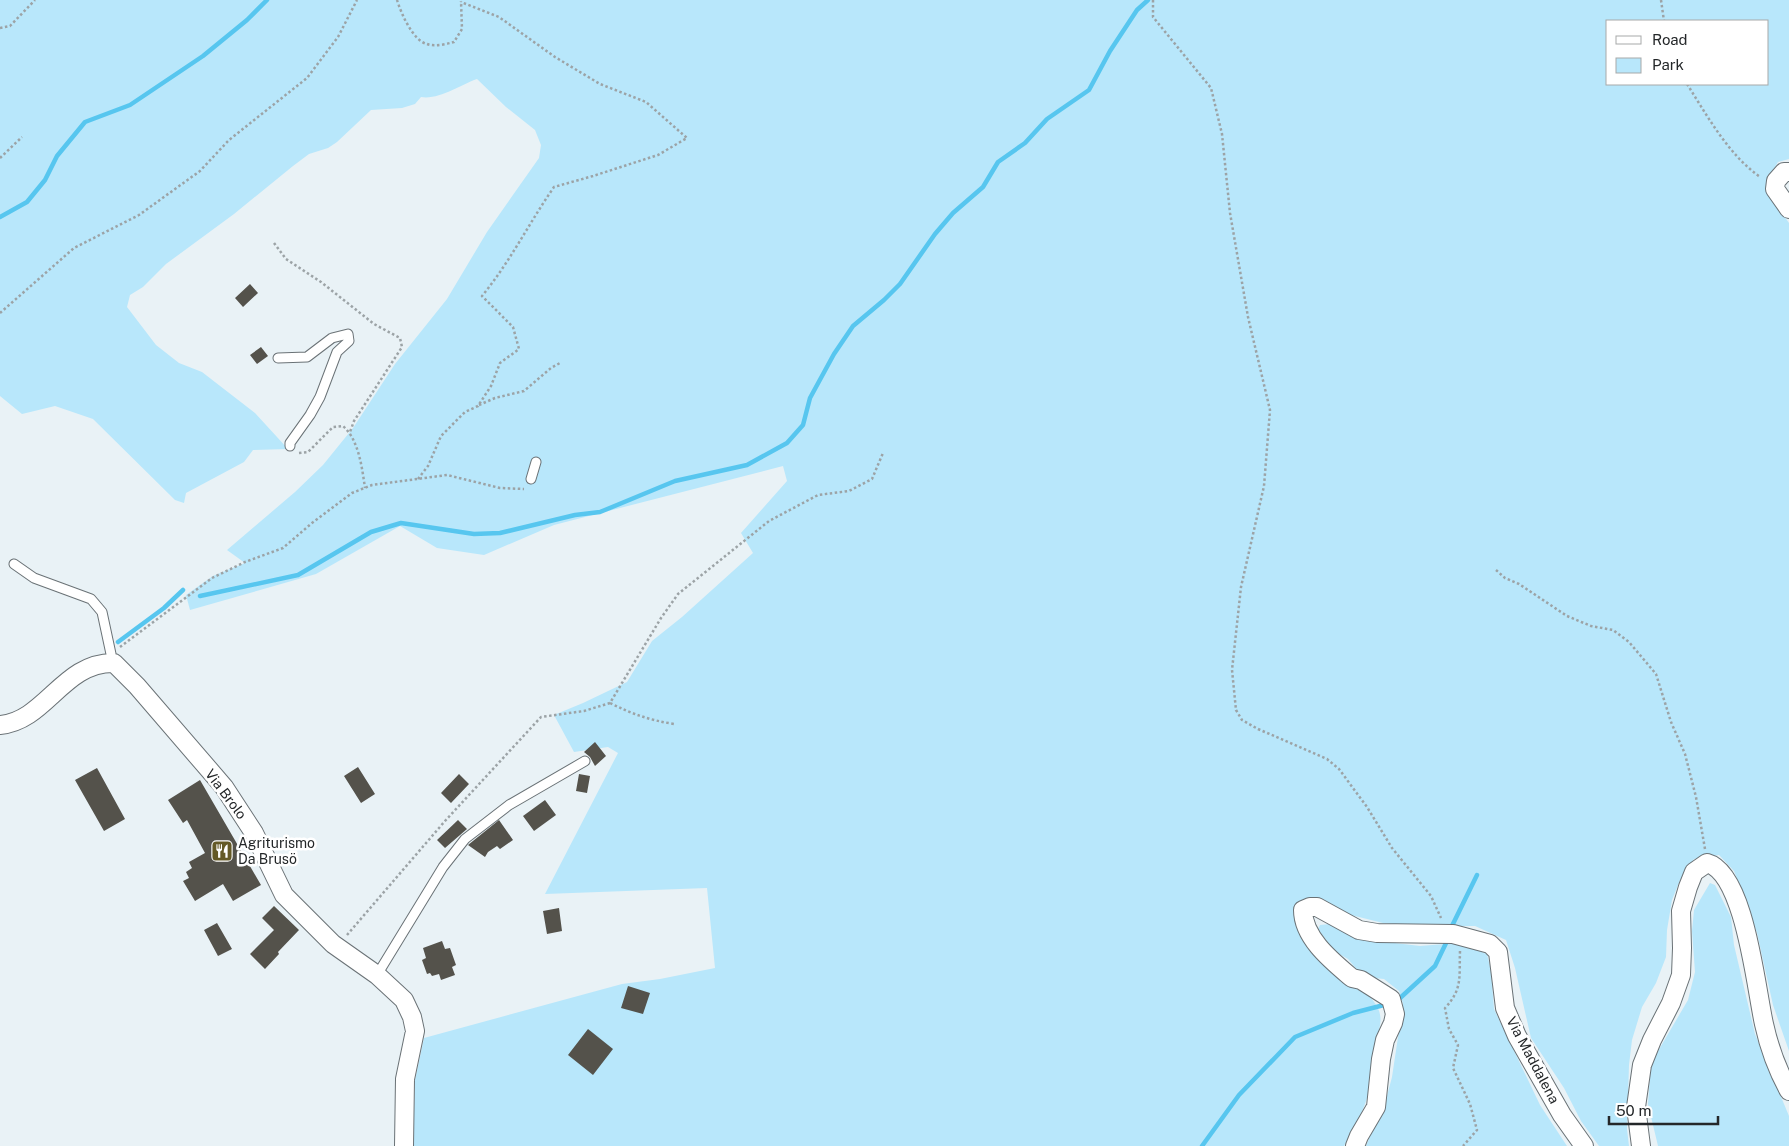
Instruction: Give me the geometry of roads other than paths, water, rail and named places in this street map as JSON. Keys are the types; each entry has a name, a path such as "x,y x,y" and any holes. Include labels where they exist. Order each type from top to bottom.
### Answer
{"street":[{"path":"1789,172 1784,172 1776,181 1775,189 1789,209"},
{"name":"Via Brolo","path":"0,725 21,719 82,670 96,664 114,663 137,686 224,787 254,833 284,895 338,947 377,975 404,1000 412,1017 415,1031 405,1079 404,1146"},
{"path":"1642,1146 1636,1108 1642,1065 1652,1040 1671,1003 1680,975 1682,948 1681,911 1688,887 1694,872 1706,863 1714,865 1720,873 1732,890 1740,911 1754,969 1764,1024 1781,1076 1789,1092"},
{"name":"Via Maddalena","path":"1355,1146 1376,1107 1381,1059 1385,1040 1395,1014 1391,1000 1361,980 1352,978 1310,937 1303,920 1303,910 1317,907 1358,930 1377,933 1451,935 1490,944 1498,952 1505,1008 1517,1036 1562,1115 1584,1146"}],"lane":[{"path":"278,358 307,357 332,338 348,334 349,341 337,352 320,397 290,443 290,446"},
{"path":"531,479 536,462"},
{"path":"14,564 34,578 92,600 102,612 111,654"},
{"path":"377,975 443,867 466,839 509,805 584,761"}],"waterway":[{"path":"0,217 27,202 45,180 57,156 85,122 130,105 203,56 247,20 267,0"},
{"path":"200,596 298,575 371,532 401,523 474,534 500,533 575,515 600,512 675,481 747,465 787,443 803,425 810,398 834,354 853,326 900,284 935,234 953,213 983,187 998,162 1025,143 1047,119 1089,90 1110,51 1137,10 1148,0"},
{"path":"118,642 164,608 183,590"},
{"path":"1451,928 1477,875"},
{"path":"1399,999 1435,966 1447,941"},
{"path":"1202,1146 1239,1095 1295,1037 1353,1013 1384,1005"}],"place":[{"name":"Agriturismo Da Brusö","path":"222,851"}]}
